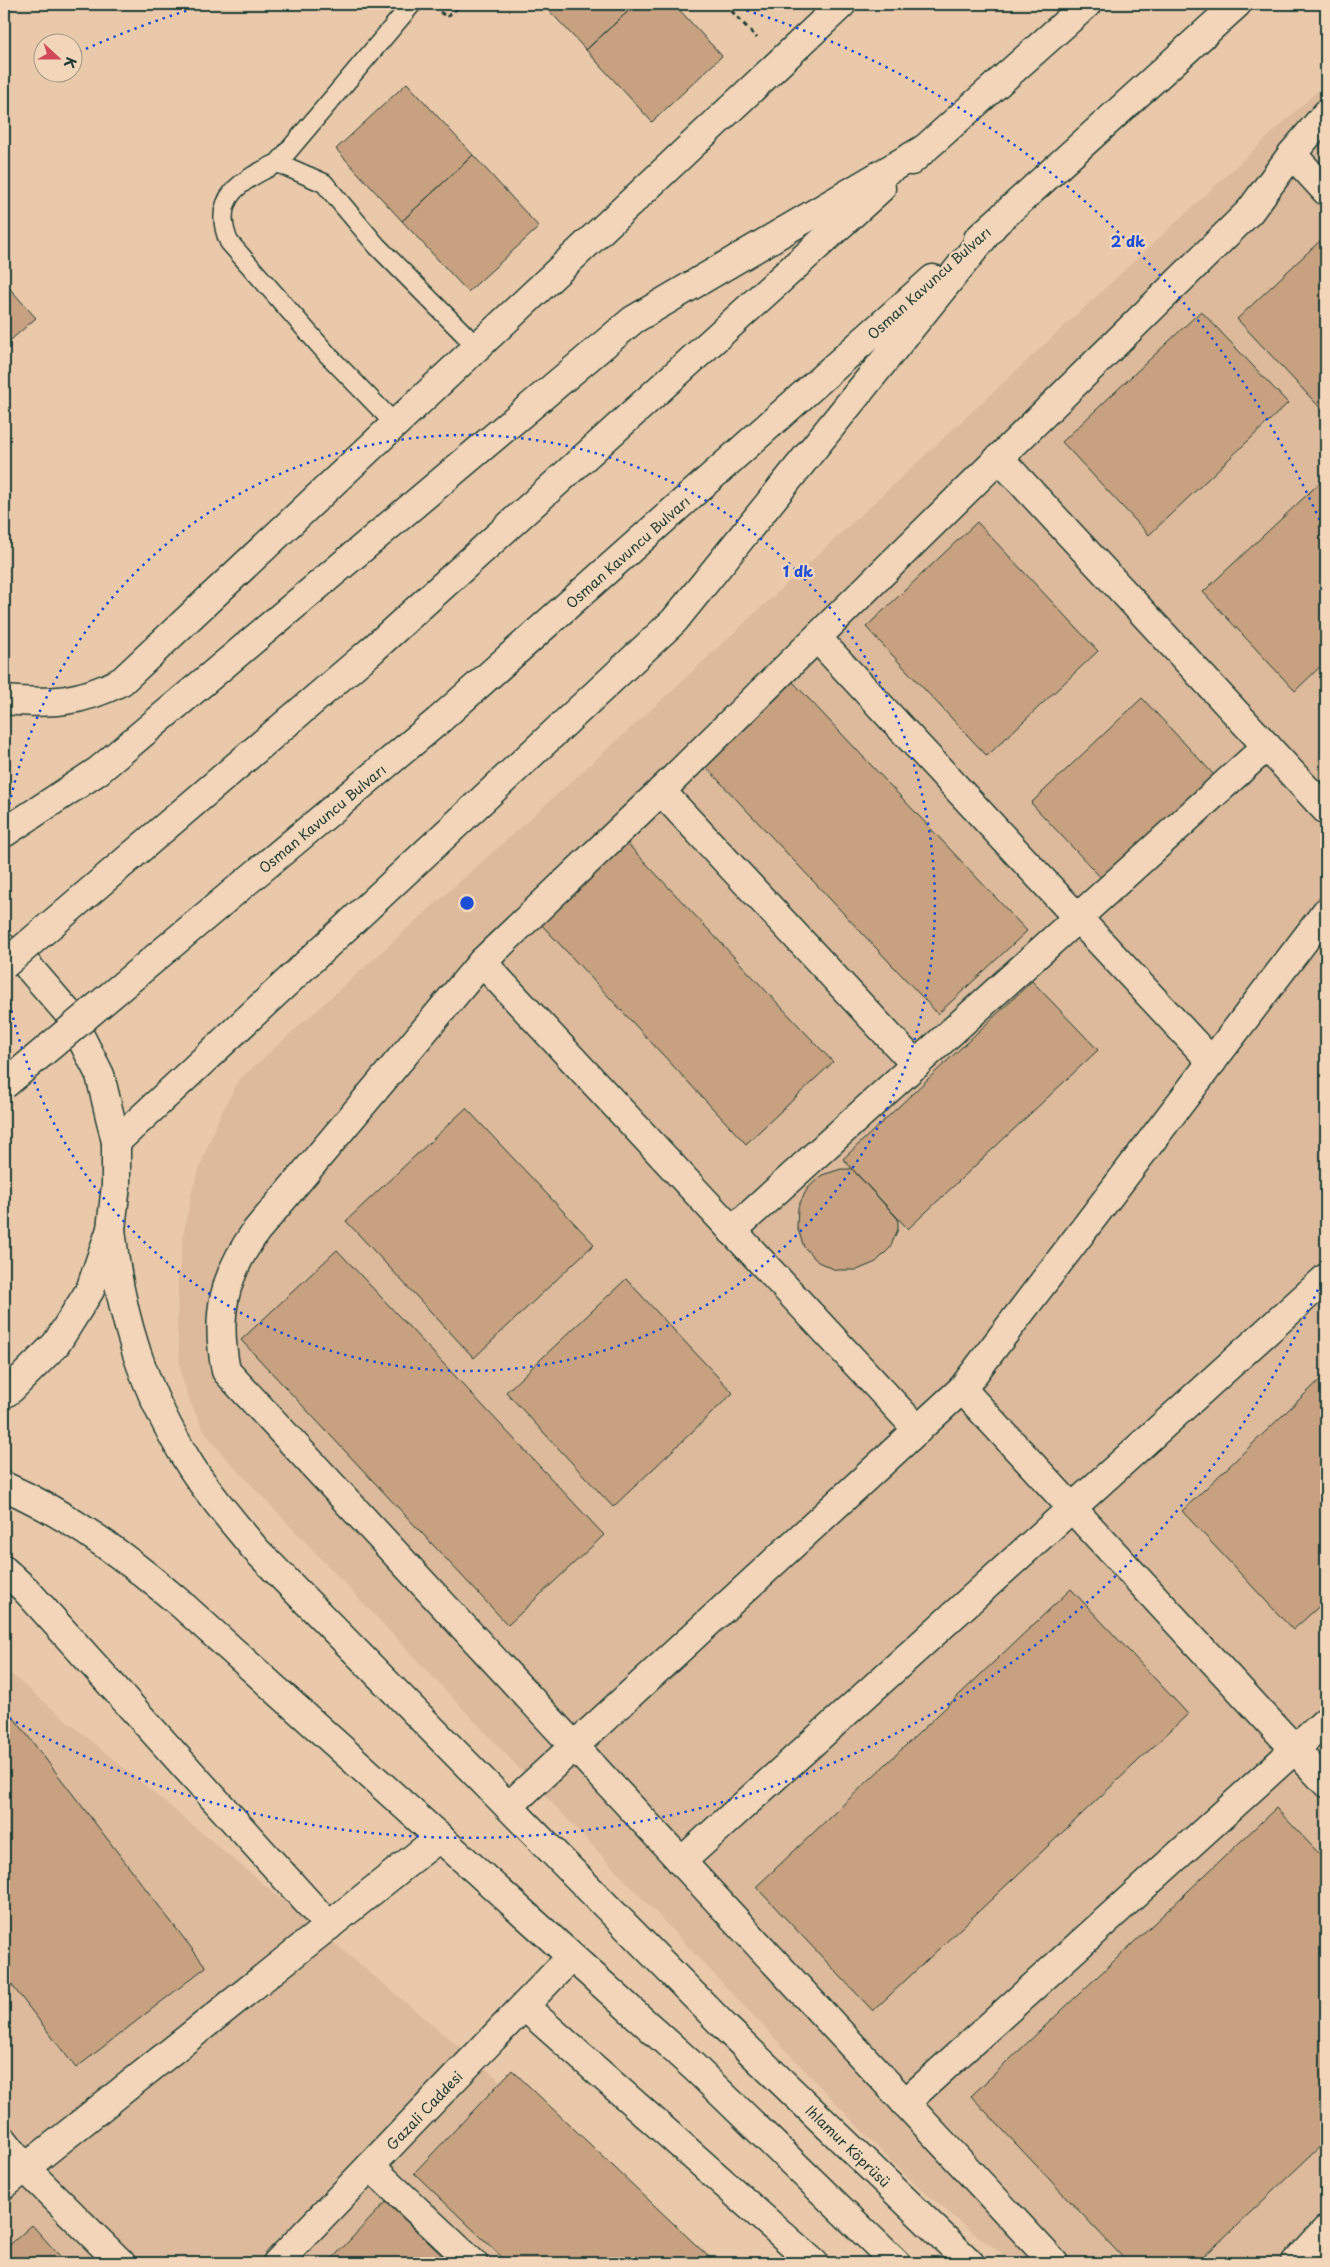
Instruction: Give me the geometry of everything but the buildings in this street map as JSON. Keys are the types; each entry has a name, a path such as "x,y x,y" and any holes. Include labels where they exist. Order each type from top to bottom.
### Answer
{"main road":[{"path":"4,700 49,703 74,700 99,693 122,681 842,4"},
{"path":"4,965 371,652 924,149 1087,4"},
{"name":"Osman Kavuncu Bulvarı","path":"4,1085 438,721 993,226 1237,4"},
{"path":"1054,2263 226,1371 221,1346 220,1320 224,1294 231,1272 242,1250 482,962 661,791 1250,211 1292,154 1326,114"},
{"path":"4,833 98,771 633,320 924,149"},
{"path":"1292,154 1326,191"},
{"path":"116,1142 674,621 993,226"},
{"path":"999,458 1326,810"},
{"path":"817,638 1212,1062"},
{"path":"732,1231 1267,746"},
{"path":"661,791 916,1065"},
{"path":"508,1806 962,1389 1326,912"},
{"path":"4,948 24,963 69,1014 100,1075 116,1142 116,1185 111,1229 90,1290 56,1344 4,1394"},
{"path":"482,962 918,1430"},
{"name":"Ihlamur Köprüsü","path":"111,1229 120,1296 136,1354 151,1394 191,1466 215,1500 256,1549 727,2029 970,2263"},
{"path":"681,1862 1326,1278"},
{"path":"962,1389 1326,1783"},
{"path":"4,1486 65,1518 145,1574 694,2067 879,2249 896,2263"},
{"path":"4,1570 26,1590 329,1926"},
{"path":"905,2103 1326,1721"},
{"path":"4,2185 440,1837"},
{"name":"Gazali Caddesi","path":"277,2263 571,1956"},
{"path":"524,2006 814,2263"},
{"path":"4,2141 25,2168 121,2263"},
{"path":"370,2166 473,2263"},
{"path":"1296,2263 1326,2230"}],"lane":[{"path":"395,424 328,355 229,242 222,226 222,216 228,200 238,185 278,163 412,4"},
{"path":"278,163 324,183 378,246 477,347"}],"path":[{"path":"435,8 447,17 462,4"},
{"path":"725,4 780,62"}],"shaded area":[{"path":"1326,83 1326,2263 1015,2263 968,2229 901,2172 223,1455 204,1431 191,1404 181,1375 177,1327 178,1279 184,1231 192,1191 205,1153 220,1115 240,1079 641,719"},
{"path":"4,1669 6,1670 719,2263 4,2263"}]}
